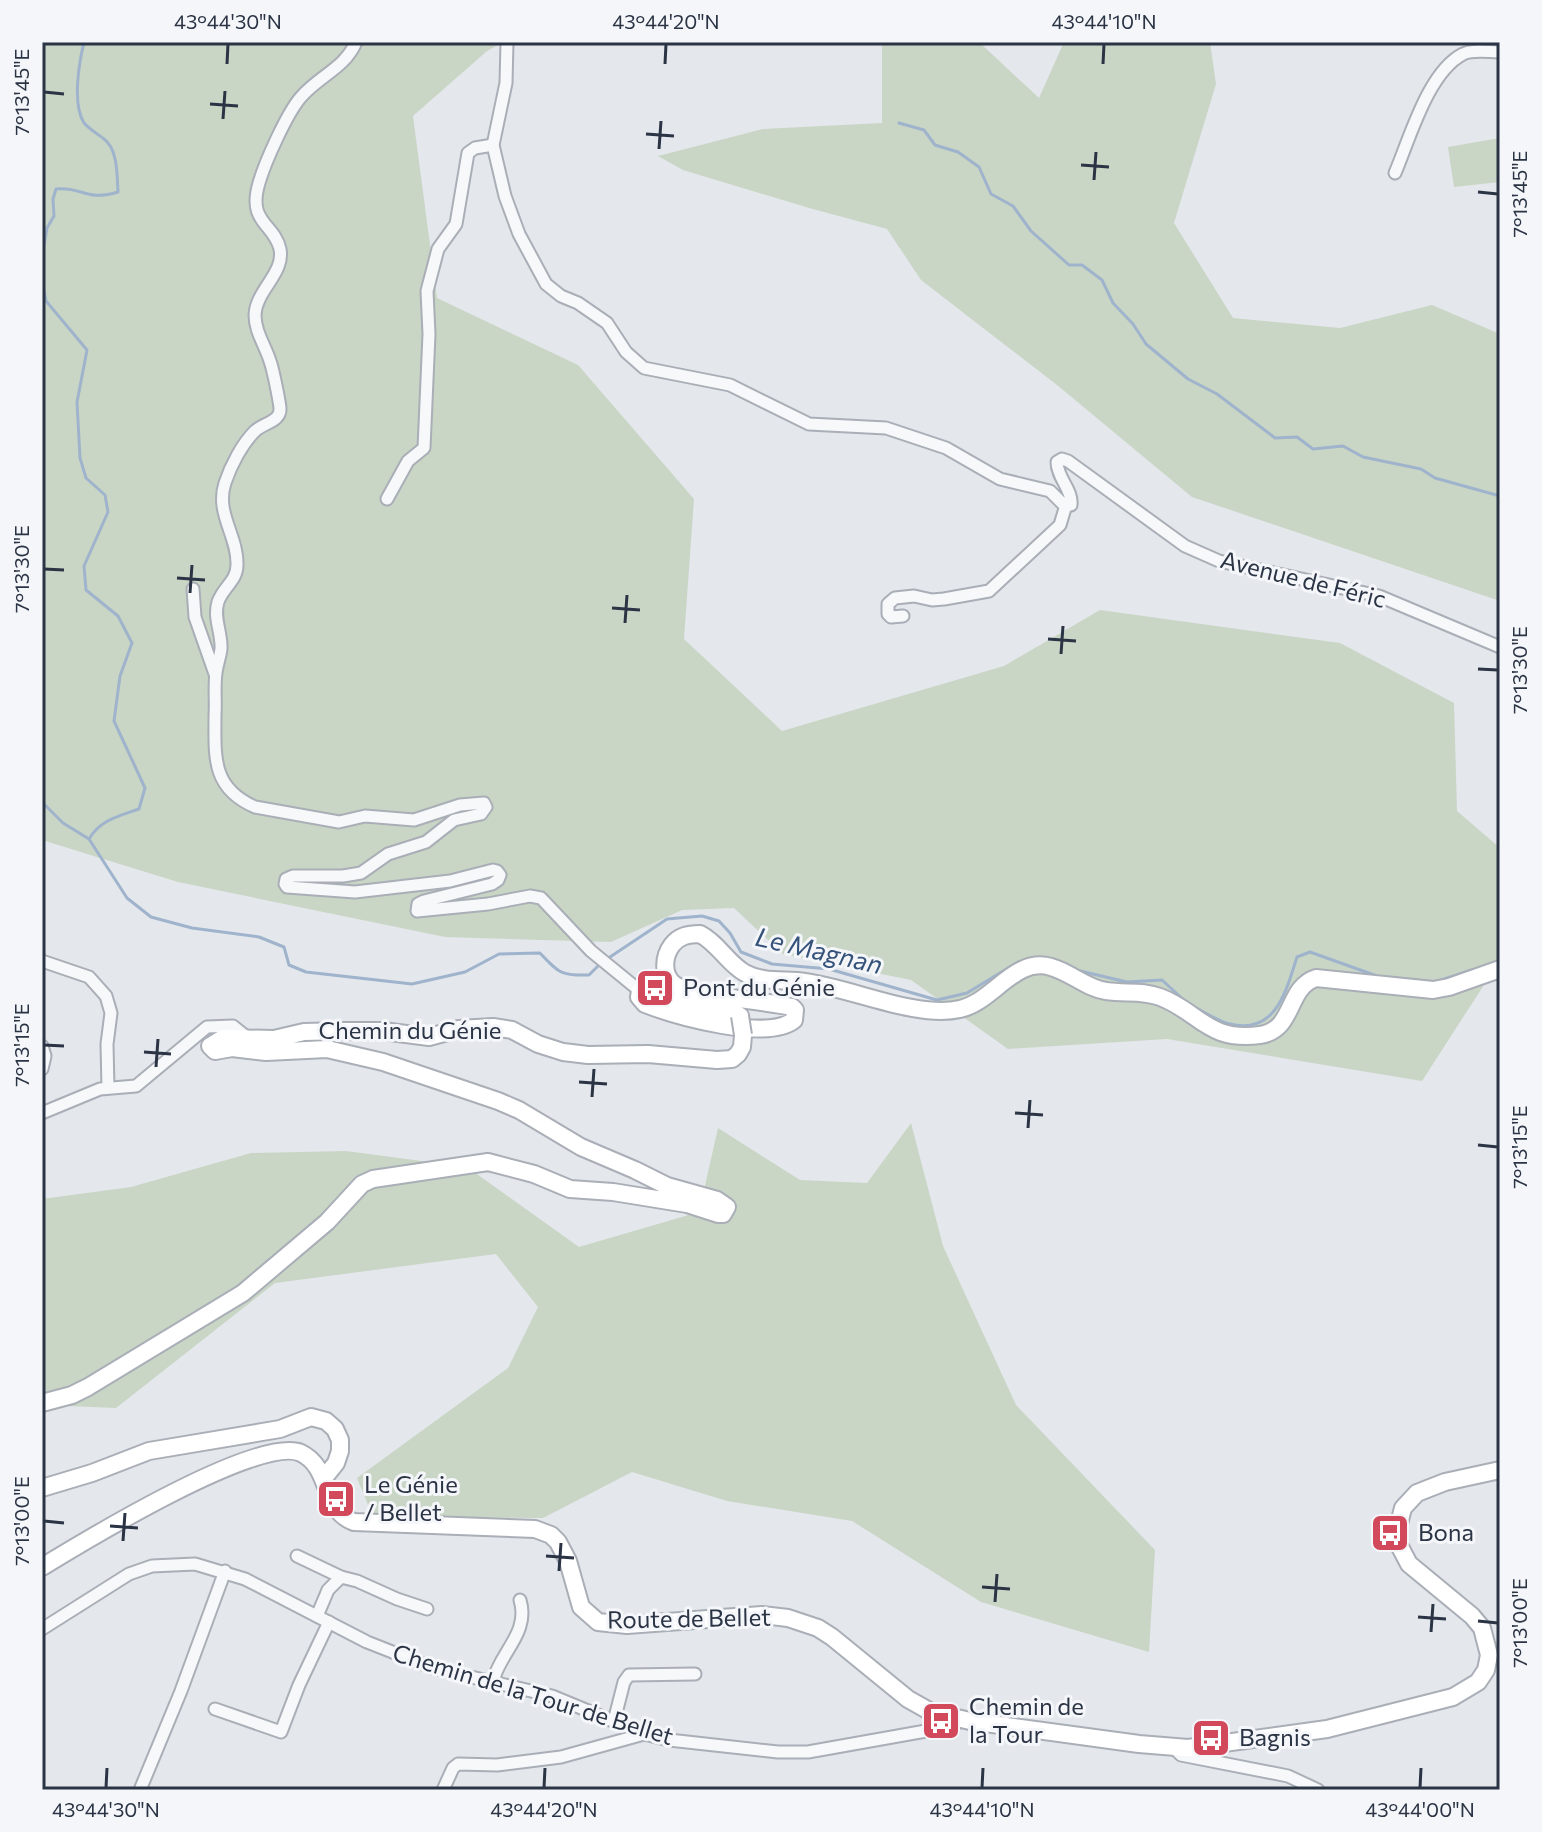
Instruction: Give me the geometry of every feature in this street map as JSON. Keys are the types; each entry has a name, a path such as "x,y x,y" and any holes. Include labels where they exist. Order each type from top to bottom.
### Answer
{"street":[{"name":"Chemin du Génie","path":"42,1403 88,1387 243,1293 327,1222 353,1191 373,1179 488,1162 534,1174 570,1189 613,1192 687,1204 718,1214 726,1212 724,1203 667,1186 581,1147 519,1110 383,1062 327,1049 266,1052 232,1048 215,1051 210,1046 223,1038 274,1039 304,1032 370,1031 429,1037 459,1029 493,1027 512,1030 538,1044 563,1052 588,1055 648,1054 717,1060 732,1059 742,1047 740,1016 661,1000 645,989 633,987 591,951 541,898 530,896 488,904 417,911 418,904 424,901 492,884 500,875 493,870 450,881 355,892 287,887 285,881 288,877 361,873 388,854 426,842 454,820 481,814 486,807 480,801 414,820 365,816 339,822 255,807 228,789 217,767 216,675 221,640 216,621 219,600 235,578 237,568 223,514 225,484 244,446 255,431 275,420 280,408 271,364 261,341 255,314 258,301 279,265 281,251 258,212 257,191 294,106 311,87 347,59 356,42"},
{"path":"507,42 506,83 493,145 519,234 546,284 607,323 626,352 644,368 730,385 809,424 886,428 946,448 1000,479 1050,491 1066,505 1060,525 995,587 975,595 932,600 914,596 895,598 888,604 888,614 891,617 903,616"},
{"path":"1395,173 1422,107 1442,72 1465,52 1500,52"},
{"path":"387,499 408,461 424,448 429,334 427,291 438,249 456,224 468,153 475,148 493,145"},
{"name":"Avenue de Féric","path":"1066,505 1071,505 1072,500 1057,469 1057,462 1062,459 1185,546 1219,561 1379,596 1500,647"},
{"path":"193,589 195,617 216,675"},
{"path":"633,987 645,1004 705,1021 761,1028 784,1026 794,1020 795,1010 792,1007 692,990 674,984 665,966 668,951 680,938 700,934 748,975 825,984 926,1009 947,1011 976,1003 1026,968 1050,966 1106,991 1142,992 1157,996 1217,1031 1248,1036 1275,1030 1285,1021 1300,987 1316,978 1433,990 1500,969"},
{"path":"42,961 89,977 106,996 111,1013 107,1044 108,1088"},
{"path":"42,1113 91,1092 136,1086 207,1027 233,1026 248,1038"},
{"path":"42,1046 45,1056 42,1069"},
{"path":"42,1488 149,1451 280,1429 311,1417 326,1421 335,1429 340,1440 338,1457 331,1472 324,1478"},
{"name":"Route de Bellet","path":"42,1567 158,1499 264,1454 296,1451 313,1463 324,1478 336,1511 354,1522 506,1526 543,1531 558,1542 581,1607 598,1622 627,1625 762,1615 802,1622 818,1628 845,1646 922,1708 958,1719 1175,1747 1218,1745 1327,1729 1453,1697 1473,1687 1483,1677 1489,1660 1489,1648 1482,1628 1472,1616 1409,1564 1399,1545 1397,1532 1403,1508 1417,1493 1445,1482 1500,1470"},
{"path":"297,1556 341,1577 427,1609"},
{"name":"Chemin de la Tour de Bellet","path":"42,1629 129,1574 152,1566 195,1564 225,1571 367,1642 433,1668 552,1696 644,1734 778,1752 808,1752 954,1726 958,1719"},
{"path":"140,1790 181,1691 225,1571"},
{"path":"317,1616 328,1590 341,1577"},
{"path":"493,1681 501,1658 517,1637 523,1614 520,1600"},
{"path":"215,1709 281,1732 329,1622"},
{"path":"614,1721 624,1682 629,1675 695,1674"},
{"path":"443,1790 458,1764 497,1765 561,1757 644,1734"},
{"path":"1175,1747 1181,1755 1288,1776 1297,1785 1318,1790"}],"green space":[{"path":"42,42 504,42 487,51 413,116 437,298 578,365 694,499 684,639 782,731 1004,666 1100,610 1340,643 1454,703 1457,811 1500,848 1500,960 1422,1081 1167,1039 1008,1049 911,980 783,954 734,908 682,910 611,942 445,937 178,882 42,840"},
{"path":"882,42 979,42 1039,98 1064,42 1210,42 1216,84 1174,223 1233,318 1340,328 1432,305 1500,334 1500,601 1192,497 1057,385 921,280 887,229 683,170 658,156 763,129 882,123"},
{"path":"1500,138 1500,182 1454,187 1448,147"},
{"path":"911,1123 943,1246 1016,1405 1155,1550 1149,1652 981,1602 852,1521 727,1501 632,1472 543,1518 373,1517 357,1478 508,1368 538,1307 496,1254 275,1283 116,1408 42,1405 42,1199 131,1187 251,1153 346,1151 467,1167 579,1247 699,1212 718,1128 800,1180 867,1183"}],"waterway":[{"name":"Le Magnan","path":"42,257 47,228 54,216 56,189 91,195 118,192 112,149 84,123 80,115 78,83 84,42"},
{"path":"899,123 924,130 935,145 958,152 979,167 991,194 1013,206 1031,231 1069,265 1082,265 1102,280 1113,303 1133,324 1146,344 1188,379 1217,394 1275,438 1297,437 1313,449 1343,446 1363,457 1421,469 1435,478 1500,496"},
{"name":"Le Magnan","path":"42,280 46,301 87,350 77,402 80,458 86,478 105,495 108,512 84,566 86,590 118,616 132,643 120,676 114,721 145,788 139,809 104,823 89,839 127,898 151,917 192,928 259,937 284,947 289,965 306,972 412,984 465,972 499,954 540,953 556,969 572,975 589,975 601,963"},
{"path":"42,802 63,823 89,839"},
{"name":"Le Magnan","path":"607,959 667,919 702,916 719,921 741,952 772,964 829,969 937,1000 967,993 1018,962 1026,961"},
{"name":"Le Magnan","path":"1196,1008 1230,1024 1246,1026 1258,1023 1269,1017 1277,1007 1297,957 1310,952 1377,976 1435,982 1472,970"},
{"name":"Le Magnan","path":"1076,970 1127,982 1162,980 1186,1002"}],"place":[{"name":"Pont du Génie","path":"655,988"},
{"name":"Le Génie / Bellet","path":"336,1499"},
{"name":"Bona","path":"1390,1533"},
{"name":"Chemin de la Tour","path":"941,1721"},
{"name":"Bagnis","path":"1211,1738"}]}
